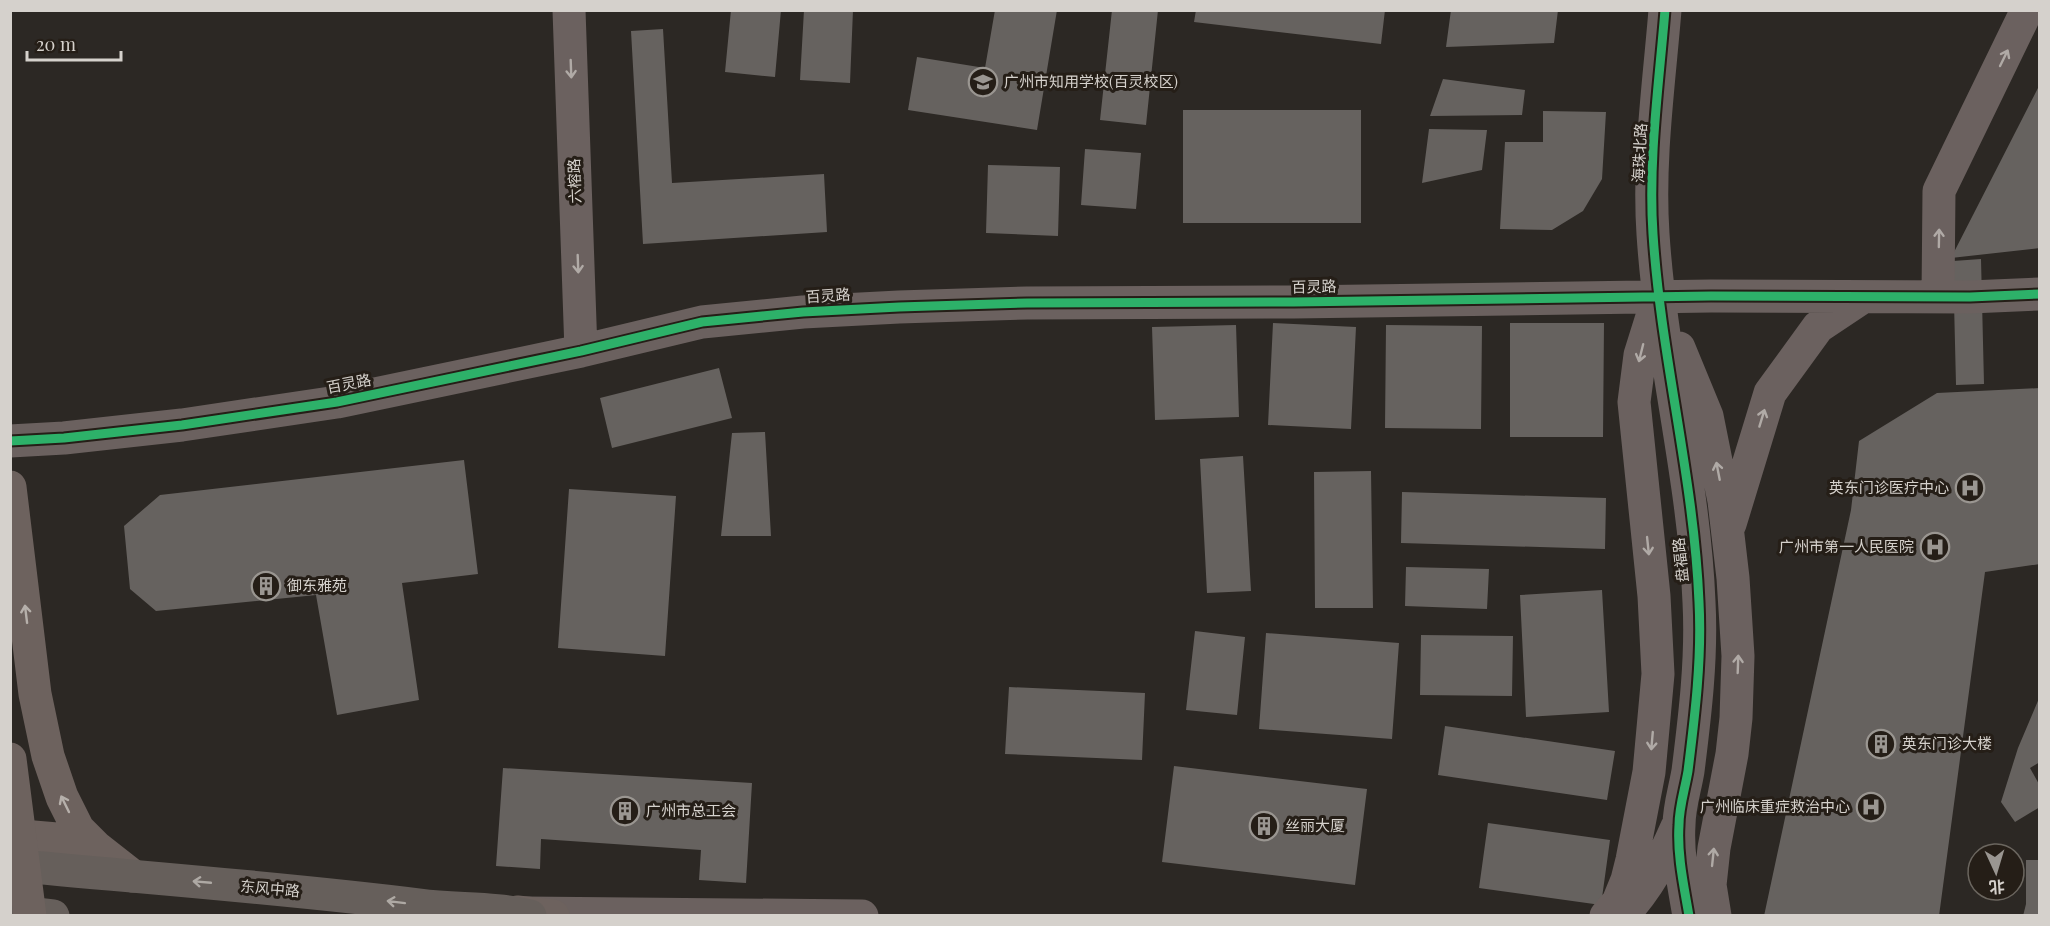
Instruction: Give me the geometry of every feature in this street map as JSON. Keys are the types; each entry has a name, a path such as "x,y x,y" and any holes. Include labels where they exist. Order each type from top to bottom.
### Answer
{"highway":[{"name":"东风中路","path":"10,865 523,914"},
{"path":"10,910 53,915"}],"main road":[{"path":"10,487 35,694 48,756 62,797 78,829 96,847 133,876"},
{"path":"10,759 30,915"},
{"path":"10,835 57,839 100,857 133,876"},
{"path":"523,914 553,915"}],"street":[{"name":"六榕路","path":"569,10 581,351"},
{"name":"海珠北路","path":"1658,297 1653,232 1653,162 1665,10"},
{"path":"1938,296 1939,191 2029,10"},
{"name":"百灵路","path":"10,441 64,438 182,425 337,402 581,351 702,322 803,312 899,306 1027,303 1658,297 1970,297 2034,289"},
{"path":"1658,297 1707,416 1724,501 1733,578 1738,667 1736,718 1710,885 1715,915"},
{"path":"1619,914 1618,902 1632,860 1649,772 1657,685 1654,596 1634,402 1640,355 1658,297"},
{"name":"盘福路","path":"1658,297 1697,558 1700,614 1696,710 1679,822"},
{"path":"1727,534 1770,393 1818,327 1863,297"},
{"path":"1619,914 1646,888 1660,865 1679,822"},
{"path":"1679,822 1678,847 1689,915"},
{"path":"523,914 862,915"}],"building":[{"path":"731,10 781,10 775,77 725,72"},
{"path":"804,10 853,10 850,83 800,80"},
{"path":"995,10 1057,10 1037,130 908,110 917,57 985,68"},
{"path":"1112,10 1158,10 1146,125 1100,120"},
{"path":"1196,10 1385,10 1381,44 1194,22"},
{"path":"1451,10 1558,10 1554,43 1446,47"},
{"path":"663,29 672,183 824,174 827,232 643,244 631,31"},
{"path":"1443,79 1525,90 1522,115 1430,116"},
{"path":"2040,84 2040,248 1951,258"},
{"path":"1183,110 1361,110 1361,223 1183,223"},
{"path":"1543,111 1606,112 1602,179 1583,211 1552,230 1500,229 1505,142 1543,142"},
{"path":"1429,129 1487,130 1482,170 1422,183"},
{"path":"1085,149 1141,153 1136,209 1081,205"},
{"path":"988,165 1060,167 1058,236 986,233"},
{"path":"1981,259 1984,384 1956,385 1953,261"},
{"path":"1273,323 1356,327 1351,429 1268,425"},
{"path":"1510,323 1604,323 1603,437 1510,437"},
{"path":"1236,325 1239,417 1155,420 1152,327"},
{"path":"1386,325 1482,326 1481,429 1385,428"},
{"path":"719,368 732,418 612,448 600,398"},
{"name":"广州市第一人民医院","path":"2040,388 2040,564 1985,572 1939,916 1764,916 1851,510 1859,441 1937,393"},
{"path":"765,432 771,536 721,536 732,433"},
{"path":"1243,456 1251,591 1207,593 1200,459"},
{"name":"御东雅苑","path":"464,460 478,574 402,583 419,700 337,715 316,595 156,611 130,589 124,526 160,495"},
{"path":"1371,471 1373,608 1315,608 1314,472"},
{"path":"569,489 676,496 665,656 558,648"},
{"path":"1402,492 1606,498 1605,549 1401,543"},
{"path":"1406,567 1489,569 1487,609 1405,606"},
{"path":"1602,590 1609,712 1526,717 1520,595"},
{"path":"1195,631 1245,637 1237,715 1186,710"},
{"path":"1266,633 1399,643 1392,739 1259,729"},
{"path":"1421,635 1513,636 1512,696 1420,695"},
{"path":"1009,687 1145,693 1142,760 1005,754"},
{"path":"2040,696 2040,762 2030,768 2040,786 2040,807 2015,822 2001,802 2018,748"},
{"path":"1445,726 1615,751 1607,800 1438,775"},
{"name":"丝丽大厦","path":"1174,766 1367,789 1355,885 1162,862"},
{"name":"广州市总工会","path":"503,768 752,783 746,883 699,880 701,850 541,839 540,869 496,866"},
{"path":"1488,823 1610,840 1601,905 1479,888"},
{"path":"2026,860 2040,860 2040,916 2023,916 2026,902"}],"cycle path":[{"path":"1665,10 1653,150 1653,234 1663,326 1691,510 1700,623 1695,708 1679,825 1680,859 1689,916"},
{"path":"10,441 64,438 182,425 337,402 581,351 702,322 803,312 1027,303 1711,296 1970,297 2040,294"}],"place":[{"name":"广州市知用学校(百灵校区)","path":"983,82"},
{"name":"英东门诊医疗中心","path":"1970,488"},
{"name":"广州市第一人民医院","path":"1935,547"},
{"name":"御东雅苑","path":"266,586"},
{"name":"英东门诊大楼","path":"1881,744"},
{"name":"广州临床重症救治中心","path":"1871,807"},
{"name":"广州市总工会","path":"625,811"},
{"name":"丝丽大厦","path":"1264,826"}]}
